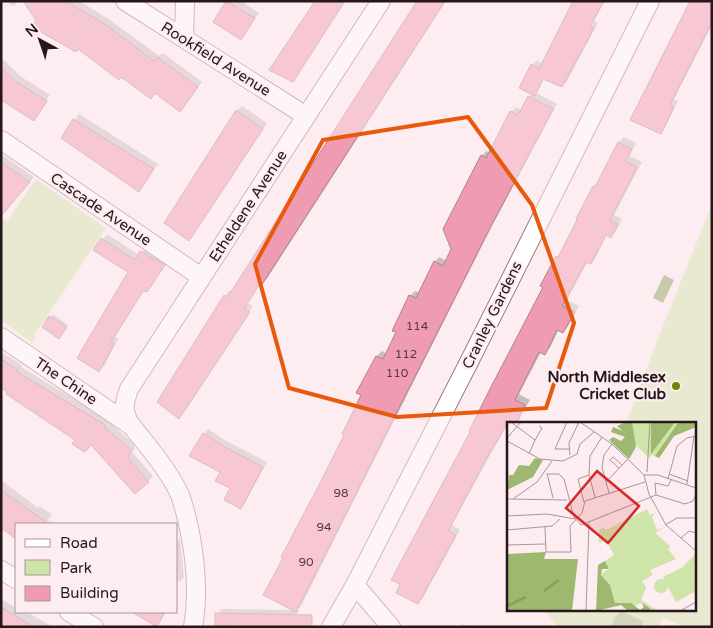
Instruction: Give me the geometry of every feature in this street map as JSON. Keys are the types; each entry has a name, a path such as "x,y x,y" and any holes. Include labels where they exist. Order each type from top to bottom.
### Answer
{"street":[{"name":"Rookfield Avenue","path":"125,1 306,116"},
{"path":"184,38 186,1"},
{"name":"Etheldene Avenue","path":"128,420 125,402 129,389 381,1"},
{"name":"Cranley Gardens","path":"331,627 355,585 468,364 650,1"},
{"name":"Cascade Avenue","path":"1,140 201,277"},
{"name":"The Chine","path":"1,337 128,420 162,464 182,500 192,549 196,579 196,613 193,627"},
{"path":"1,570 15,578"},
{"path":"355,585 391,627"},
{"path":"72,613 94,627"}],"highlighted area":[{"path":"468,117 532,205 574,323 546,408 397,417 289,388 255,264 323,140"}],"green space":[{"path":"36,179 106,228 34,336 36,338 32,343 1,320 1,218 7,221"},
{"name":"North Middlesex Cricket Club","path":"712,204 712,627 684,627 663,618 659,627 558,627 544,610 696,610 696,422 626,422"}],"shaded area":[{"path":"664,275 674,280 663,303 653,298"}],"building":[{"path":"23,1 65,1 105,24 154,61 157,57 198,87 180,112 155,93 151,99 121,77 119,80 78,49 76,52 32,27 36,20"},
{"path":"226,1 255,18 241,40 213,22"},
{"path":"315,1 345,1 293,82 269,70"},
{"path":"417,1 445,1 261,286 259,285 244,308 250,312 179,419 157,402 224,295 227,297 234,287"},
{"path":"573,1 604,1 590,26 594,28 562,87 543,79 535,96 519,88 531,64 539,69"},
{"path":"690,1 712,1 712,22 670,105 674,107 661,134 630,120"},
{"path":"1,67 15,81 47,101 34,121 1,100"},
{"path":"528,96 553,109 489,230 296,612 263,595 344,435 342,434 361,395 356,393 376,356 383,359 396,332 392,331 409,295 416,298 434,261 443,266 451,249 443,229 481,155 486,158 510,111 518,115"},
{"path":"236,110 263,129 189,241 164,223"},
{"path":"73,119 154,169 139,192 61,138"},
{"path":"618,142 632,149 625,161 637,167 610,220 618,224 611,238 606,235 591,264 586,262 562,306 575,312 563,333 557,330 545,355 539,352 515,400 525,405 516,422 507,422 494,444 448,531 456,535 418,604 396,593 400,584 391,580 470,432 543,287 540,286 556,256 558,257 593,186 595,187"},
{"path":"1,162 30,182 1,216"},
{"path":"101,238 135,260 140,251 165,265 147,292 143,291 111,342 114,344 99,372 77,358 128,272 93,250"},
{"path":"49,316 67,327 59,339 42,327"},
{"path":"1,359 18,370 17,372 105,425 104,427 131,450 128,458 149,482 135,494 91,445 85,452 72,444 75,440 6,394 7,392 1,388"},
{"path":"203,433 263,467 241,509 224,500 230,488 215,481 220,472 189,456"},
{"path":"1,490 48,523 15,523 15,538 1,528"},
{"path":"1,607 34,627 1,627"},
{"path":"134,613 164,613 157,627"},
{"path":"215,613 312,615 312,627 215,626"}],"place":[{"name":"North Middlesex Cricket Club","path":"676,386"}]}
